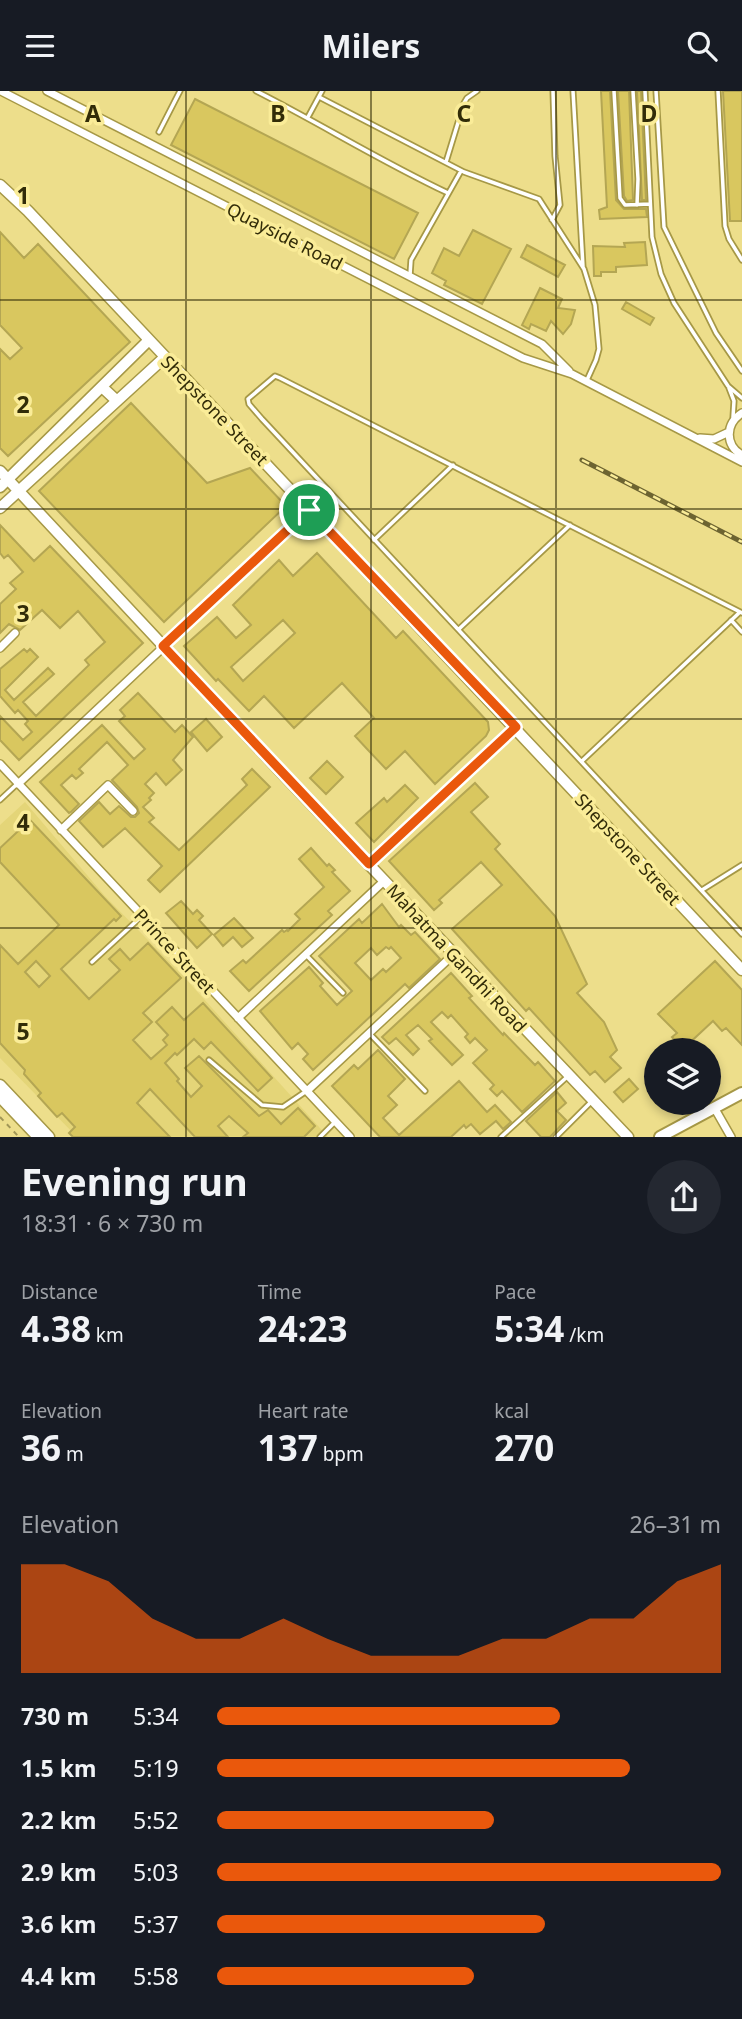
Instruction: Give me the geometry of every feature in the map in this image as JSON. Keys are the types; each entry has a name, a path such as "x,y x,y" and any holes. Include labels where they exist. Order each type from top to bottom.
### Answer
{"main road":[{"name":"Shepstone Street","path":"0,185 28,211 742,969"},
{"path":"3,479 57,431 149,340"},
{"path":"0,508 165,358"},
{"path":"102,387 117,401"},
{"path":"57,431 69,445"},
{"name":"Mahatma Gandhi Road","path":"3,479 19,491 628,1137"},
{"path":"0,1084 49,1137"},
{"path":"721,1105 742,1093"},
{"path":"0,1097 38,1137"},
{"path":"660,1137 703,1115"}],"street":[{"name":"Quayside Road","path":"1,91 523,358 572,374 723,453 741,456"},
{"name":"Quayside Road","path":"47,91 542,344 572,374"},
{"path":"741,456 729,439 729,432 733,421 742,413"},
{"path":"696,437 714,439 729,432"},
{"path":"18,784 309,510"},
{"path":"0,647 15,633"},
{"path":"369,864 516,727"},
{"name":"Prince Street","path":"0,764 350,1137"},
{"path":"61,830 107,785 134,811"},
{"path":"238,1018 384,881"},
{"path":"307,1091 454,954"},
{"path":"719,1115 731,1137"}],"lane":[{"path":"159,132 180,91"},
{"path":"256,91 307,117 381,161 448,193"},
{"path":"307,117 321,91"},
{"path":"446,162 464,103 477,91"},
{"path":"552,221 560,205 553,91"},
{"path":"573,91 584,269 595,305 599,349 597,360 586,381"},
{"path":"614,91 620,198 625,205 650,204"},
{"path":"633,91 637,205"},
{"path":"645,91 650,204 657,261 670,295 728,386 735,407 733,421"},
{"path":"656,91 664,227 716,333 742,371"},
{"path":"718,91 725,226 729,239 742,260"},
{"path":"319,97 483,181 535,197 543,204 584,269"},
{"path":"410,277 411,260 461,170"},
{"path":"582,761 741,612 280,378 273,377 262,385 248,399 249,404 742,933"},
{"path":"728,386 742,398"},
{"path":"374,540 453,465"},
{"path":"459,629 570,525"},
{"path":"731,620 742,632"},
{"path":"0,800 18,784"},
{"path":"702,890 742,865"},
{"path":"92,962 142,916"},
{"path":"306,955 343,993"},
{"path":"369,1033 425,1091"},
{"path":"209,1060 262,1105 282,1107 307,1091"},
{"path":"501,1137 569,1075"},
{"path":"556,1137 593,1101"},
{"path":"320,1137 336,1122"}],"path":[{"path":"0,1117 19,1137"}],"shaded area":[{"path":"25,802 104,895 185,978 328,1137 77,1137 0,1058 0,825"}],"building":[{"path":"601,91 610,91 616,200 624,209 646,209 647,217 600,219 599,210 607,207"},
{"path":"618,91 629,91 633,200 627,201 624,196"},
{"path":"637,91 641,91 646,200 642,200"},
{"path":"723,91 742,91 742,221 730,221"},
{"path":"195,99 418,213 394,259 171,145"},
{"path":"473,230 511,249 482,304 444,285 446,281 432,273 444,248 459,256"},
{"path":"0,232 24,258 38,244 130,342 8,456 0,448 0,349 10,359 22,348 0,325"},
{"path":"645,242 647,265 616,267 616,272 601,272 601,276 594,276 593,246 625,247 624,243"},
{"path":"527,245 565,265 558,277 521,257"},
{"path":"540,288 562,299 558,308 575,310 571,324 563,334 551,321 546,331 531,324 529,329 522,325"},
{"path":"626,302 654,318 650,325 622,309"},
{"path":"131,403 207,483 250,468 286,506 164,622 39,491"},
{"path":"0,525 34,561 50,546 143,643 19,760 0,740 0,716 23,740 32,732 25,724 28,721 18,710 15,713 0,696 0,669 24,649 27,652 30,649 38,657 5,690 14,700 48,668 54,674 23,702 36,716 89,665 85,660 105,642 78,611 60,628 42,610 20,630 9,624 0,633 0,604 16,589 10,583 23,572 8,555 4,558 0,553"},
{"path":"317,553 396,638 403,631 488,722 489,730 486,736 435,784 405,751 386,769 355,736 374,718 342,683 294,728 264,696 249,711 218,679 216,681 184,646 217,617 236,638 251,625 233,605 279,560 293,576","holes":["283,620 295,633 243,681 231,667"]},
{"path":"138,693 175,732 182,725 193,737 173,760 182,770 166,785 156,773 145,784 154,793 143,807 154,818 149,822 179,850 247,785 242,779 252,769 270,787 160,892 148,880 162,866 125,828 103,847 79,821 99,802 110,814 119,806 131,817 139,813 137,807 112,780 128,765 107,742 79,769 83,773 76,779 72,775 61,785 79,804 71,812 69,813 40,782 102,725 134,759 145,749 119,721 125,716 120,710"},
{"path":"206,719 222,737 207,751 191,732"},
{"path":"327,761 343,777 326,794 310,778"},
{"path":"475,783 488,797 471,812 500,844 495,849 555,916 587,984 577,993 604,1022 617,1050 610,1057 621,1068 605,1082 595,1071 590,1075 529,1008 526,1011 452,929 502,885 481,862 439,900 442,903 434,910 389,861"},
{"path":"405,785 418,798 374,842 356,823 384,798 387,802"},
{"path":"30,820 121,916 116,921 114,919 61,969 89,999 120,970 109,959 120,949 130,960 148,943 181,978 143,1013 152,1022 133,1040 151,1059 167,1045 163,1040 168,1035 156,1022 172,1007 184,1020 203,1003 272,1078 258,1091 211,1042 204,1049 194,1039 165,1063 191,1097 202,1086 185,1068 199,1056 259,1116 268,1110 281,1124 298,1108 315,1126 304,1137 243,1137 248,1133 229,1116 218,1126 228,1137 195,1137 150,1089 137,1103 170,1137 73,1137 69,1133 75,1127 62,1113 57,1117 38,1096 41,1093 24,1074 25,1070 0,1043 0,945 18,964 59,925 0,862 0,848","holes":["36,961 50,976 39,987 25,972"]},
{"path":"311,848 327,866 329,864 335,870 332,872 350,891 328,911 332,915 249,991 230,971 243,960 246,963 282,930 288,931 300,919 295,914 324,887 299,859"},
{"path":"181,901 193,914 197,910 203,916 199,920 212,934 197,948 166,913"},
{"path":"382,904 399,927 401,925 411,935 415,932 440,959 409,988 405,984 313,1070 303,1059 308,1054 298,1043 292,1049 260,1011 309,967 323,983 320,986 337,1005 352,991 319,956 359,919 362,923","holes":["386,947 391,947 401,958 386,972 383,969 371,980 355,963 371,948 377,955"]},
{"path":"234,918 253,938 242,947 233,937 223,946 214,935"},
{"path":"715,961 742,990 742,1045 726,1028 722,1031 713,1021 695,1038 673,1038 677,1033 658,1014"},
{"path":"451,973 472,996 469,998 503,1035 504,1033 535,1065 538,1062 555,1081 522,1112 502,1091 497,1096 490,1089 494,1085 473,1063 487,1050 475,1038 470,1043 465,1037 468,1034 451,1015 448,1018 442,1012 431,1022 463,1055 452,1065 418,1025 406,1035 419,1049 413,1055 396,1038 389,1044 382,1037"},
{"path":"378,1050 405,1079 388,1096 397,1105 383,1118 399,1135 459,1081 487,1112 495,1105 511,1122 503,1129 496,1121 480,1134 471,1124 466,1128 464,1125 451,1137 380,1137 332,1086 354,1065 358,1069"},
{"path":"629,1079 638,1089 623,1102 614,1092"},
{"path":"557,1092 566,1103 557,1111 566,1120 550,1137 541,1137 526,1121"}],"railway":[{"path":"582,460 742,542"}],"route":[{"path":"309,510 516,727 369,864 163,646 309,510"}]}
